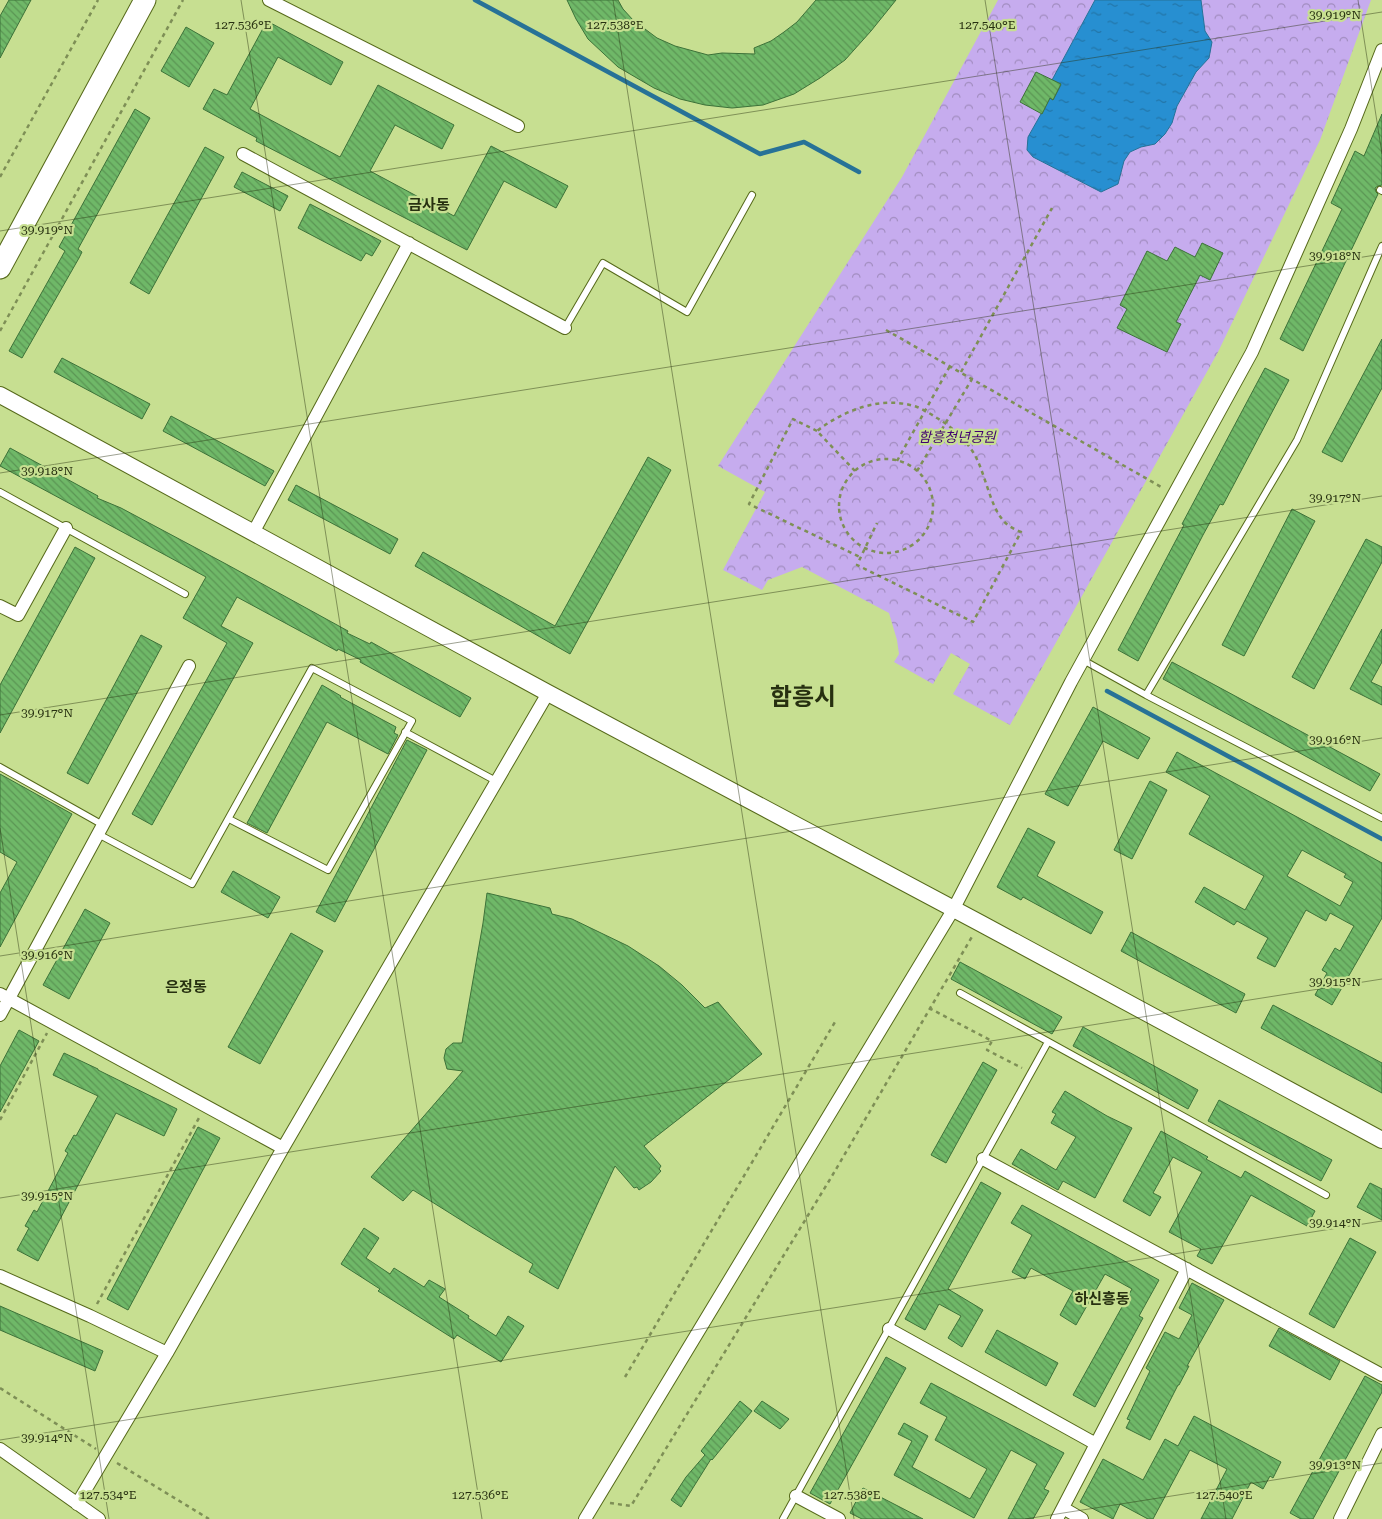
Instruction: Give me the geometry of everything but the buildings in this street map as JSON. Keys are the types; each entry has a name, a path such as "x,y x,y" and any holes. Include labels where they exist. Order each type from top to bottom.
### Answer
{"highway":[{"path":"0,268 145,0"}],"street":[{"path":"270,0 518,126"},
{"path":"585,1519 954,910 1083,660 1252,352 1351,129 1382,50"},
{"path":"243,154 565,328"},
{"path":"253,533 409,243"},
{"path":"0,395 548,693 1382,1140"},
{"path":"0,606 18,615 66,528"},
{"path":"0,1015 4,996 100,830 189,666"},
{"path":"77,1504 167,1353 283,1148 548,693"},
{"path":"4,996 283,1148"},
{"path":"983,1159 1382,1375"},
{"path":"1082,1519 1060,1514 1186,1270"},
{"path":"0,1276 167,1353"},
{"path":"889,1329 1096,1444"},
{"path":"1340,1519 1382,1434"},
{"path":"0,1449 99,1519"},
{"path":"796,1496 839,1519"}],"lane":[{"path":"565,328 602,263 687,312 752,195"},
{"path":"1146,695 1297,440 1382,246"},
{"path":"0,492 185,594"},
{"path":"1083,660 1146,695 1382,818"},
{"path":"0,766 100,830 192,884 312,668 412,720 328,870 229,819"},
{"path":"405,732 496,781"},
{"path":"960,993 1326,1195"},
{"path":"784,1519 1048,1042"}],"path":[{"path":"0,177 98,0"},
{"path":"0,331 183,0"},
{"path":"962,372 1052,208"},
{"path":"886,330 1175,494"},
{"path":"898,461 950,366"},
{"path":"917,471 972,379"},
{"path":"816,432 840,416 866,406 895,403 925,411 946,424 965,441 974,454 996,510 1008,525 1021,532 973,622 857,565 877,523"},
{"path":"855,471 816,432 793,420 749,504 860,557"},
{"path":"878,460 898,461 907,464 917,471 928,484 933,504 930,523 912,546 903,550 884,553 865,548 856,543 844,528 838,509 841,490 855,471 868,463 878,460"},
{"path":"596,1502 631,1506 832,1176 980,923"},
{"path":"929,1008 992,1041 987,1050 1031,1072"},
{"path":"625,1377 835,1022"},
{"path":"0,1120 53,1023"},
{"path":"90,1316 205,1106"}],"green space":[{"name":"함흥청년공원","path":"998,0 1371,0 1320,140 1218,352 1010,725 953,694 970,664 951,653 933,684 894,662 899,654 889,613 802,567 768,580 762,590 723,570 765,492 718,466 902,177"}],"water":[{"path":"1095,0 1201,0 1205,31 1212,42 1209,58 1196,72 1177,106 1172,123 1165,134 1155,144 1130,152 1124,161 1118,184 1101,192 1033,157 1027,150 1028,137 1050,98 1053,100 1061,85 1052,80"}],"waterway":[{"path":"475,0 760,154 804,142 859,172"},
{"path":"1107,691 1382,839"}],"district":[{"name":"금사동","path":"429,205"},
{"name":"함흥시","path":"803,697"},
{"name":"은정동","path":"186,987"},
{"name":"하신흥동","path":"1102,1299"}]}
